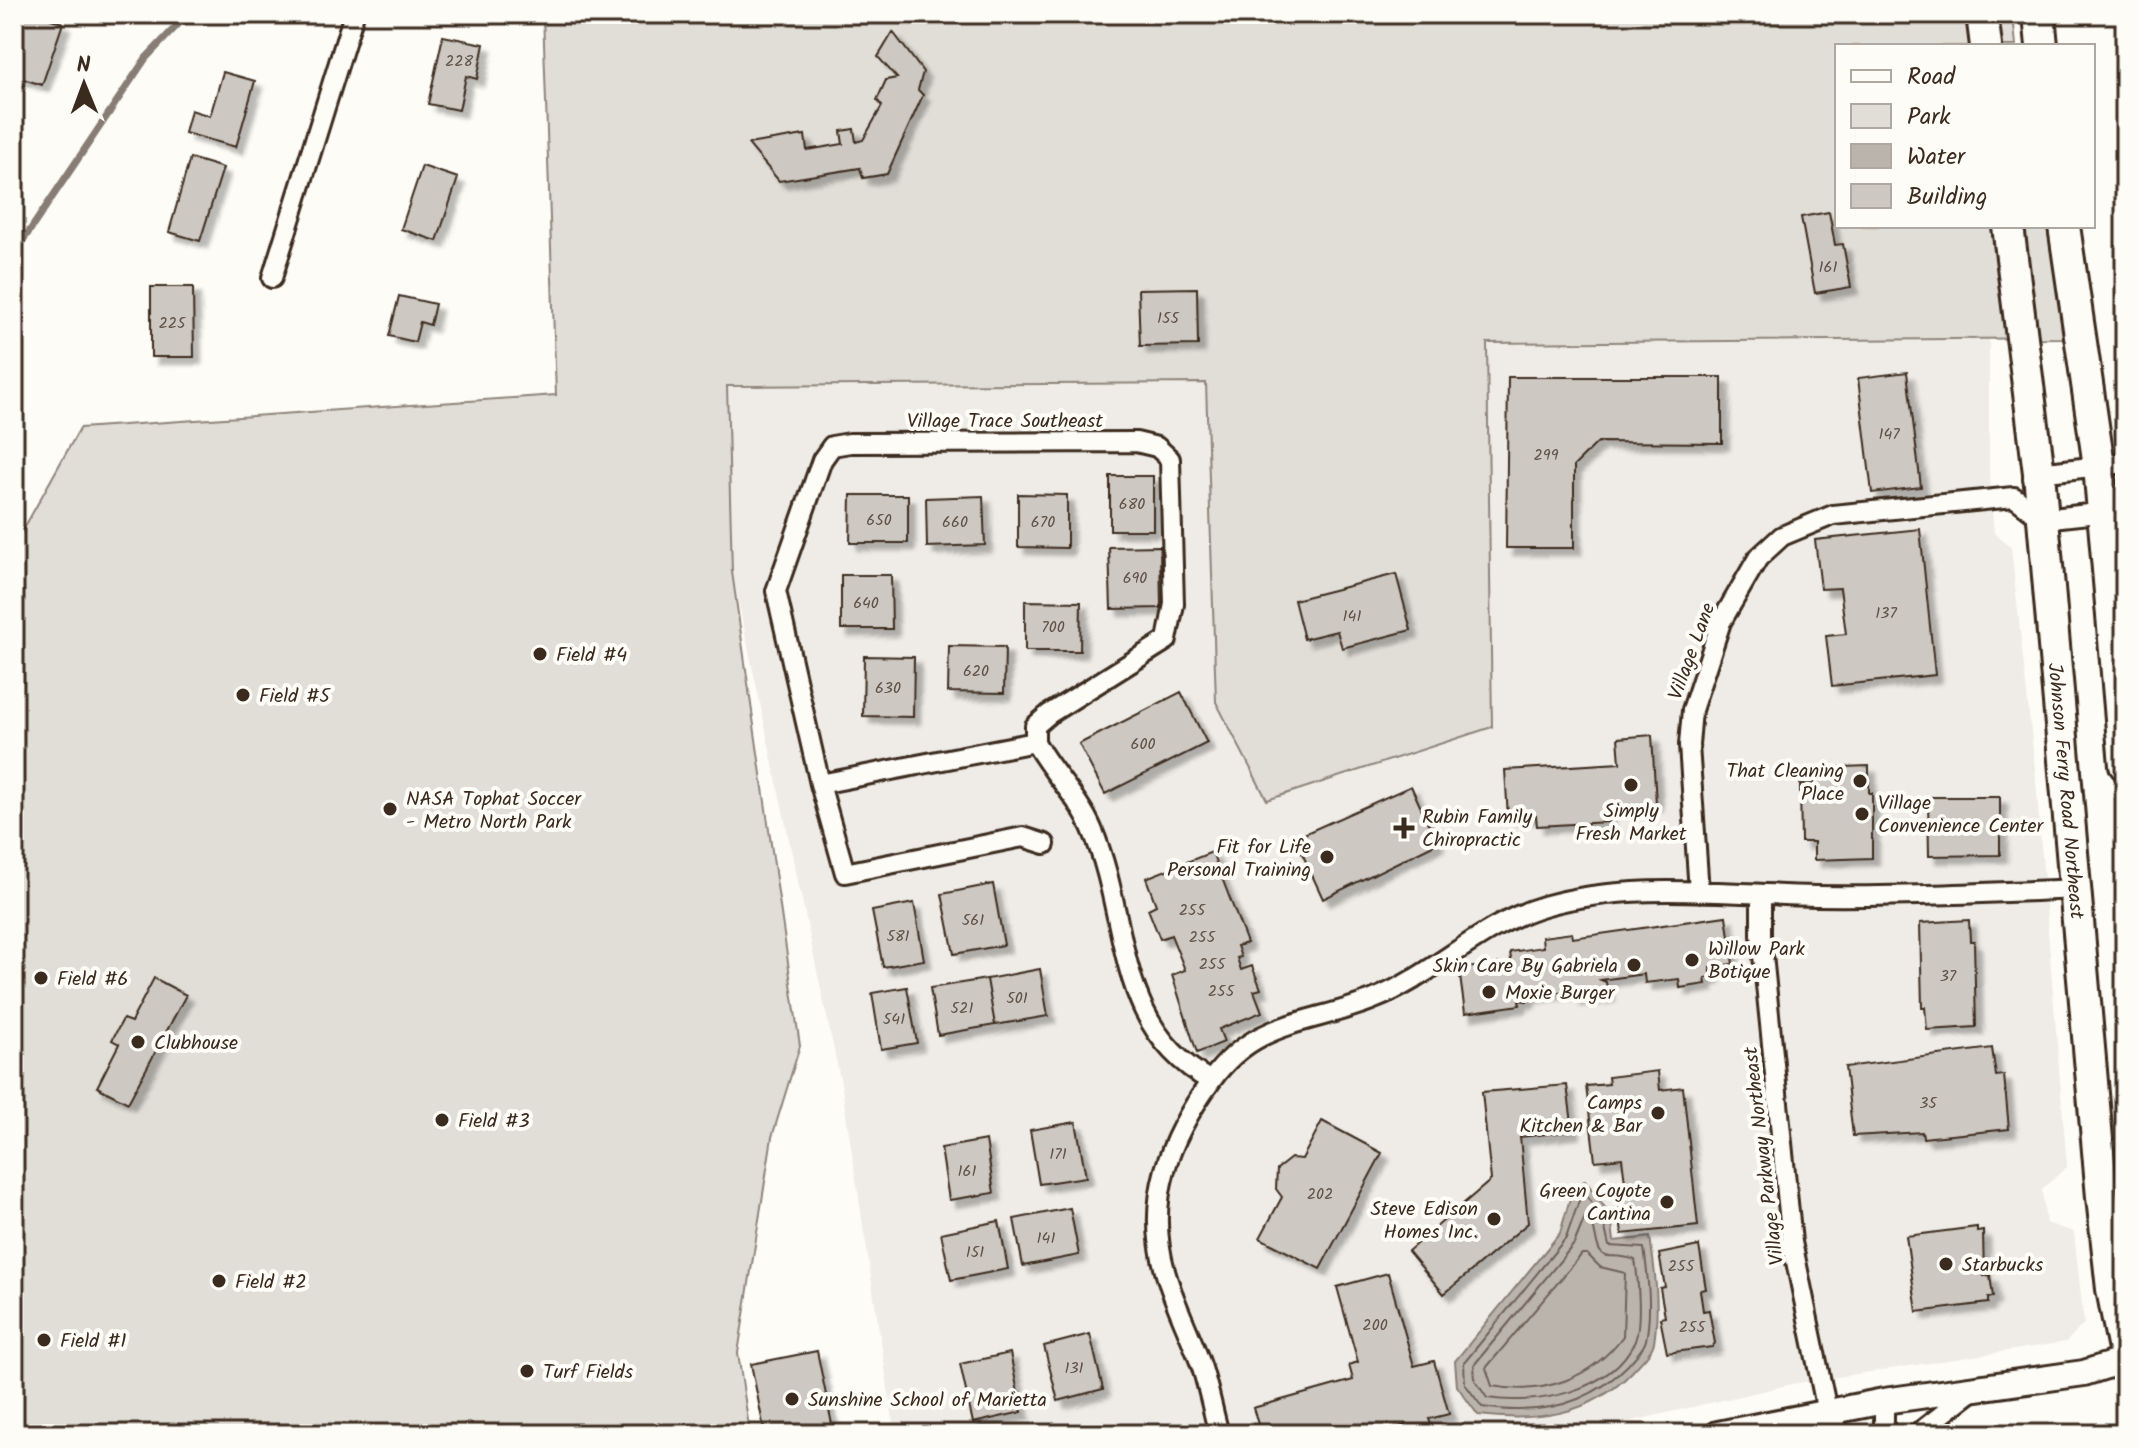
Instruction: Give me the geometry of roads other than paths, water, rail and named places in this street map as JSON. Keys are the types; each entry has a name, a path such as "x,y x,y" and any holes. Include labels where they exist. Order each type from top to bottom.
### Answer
{"main road":[{"path":"1982,14 1986,44"},
{"path":"2039,14 2042,44"},
{"name":"Johnson Ferry Road Northeast","path":"2008,228 2039,473 2102,1197 2112,1289 2125,1358"},
{"path":"2064,228 2112,465 2125,765"}],"street":[{"path":"272,278 354,14"},
{"name":"Village Trace Southeast","path":"1035,742 1035,726 1049,714 1167,640 1173,624 1174,604 1170,459 1157,447 1136,442 832,446 822,460 776,591 820,784 845,873 1023,837 1045,844"},
{"path":"2112,465 2039,473 2014,497 2043,519 2114,511"},
{"name":"Village Lane","path":"1699,892 1689,745 1692,710 1721,622 1758,558 1792,530 1833,515 2014,497"},
{"path":"820,784 1035,742 1091,826 1104,862 1124,953 1143,1011 1167,1049 1181,1063 1211,1081"},
{"path":"1219,1434 1203,1370 1165,1273 1156,1219 1162,1173 1172,1144 1211,1081 1237,1049 1263,1034 1376,999 1491,927 1579,898 1699,892 1818,896 2077,889"},
{"name":"Village Parkway Northeast","path":"1761,894 1763,948 1792,1242 1827,1411 1841,1434"},
{"path":"1718,1434 1884,1401 2084,1373 2125,1358"},
{"path":"1917,1434 1977,1388"},
{"path":"1884,1401 1884,1434"}],"water":[{"path":"1585,1180 1611,1216 1614,1241 1650,1237 1657,1302 1653,1346 1642,1362 1616,1387 1580,1407 1541,1416 1478,1415 1457,1386 1455,1361 1560,1233 1571,1195"}],"waterway":[{"path":"14,254 146,58 188,14"}],"place":[{"name":"Field #4","path":"540,654"},
{"name":"Field #5","path":"243,695"},
{"name":"That Cleaning Place","path":"1860,781"},
{"name":"Simply Fresh Market","path":"1631,785"},
{"name":"NASA Tophat Soccer - Metro North Park","path":"390,809"},
{"name":"Village Convenience Center","path":"1862,814"},
{"name":"Rubin Family Chiropractic","path":"1404,828"},
{"name":"Fit for Life Personal Training","path":"1327,857"},
{"name":"Willow Park Botique","path":"1692,960"},
{"name":"Skin Care By Gabriela","path":"1634,965"},
{"name":"Field #6","path":"41,978"},
{"name":"Moxie Burger","path":"1489,992"},
{"name":"Clubhouse","path":"138,1042"},
{"name":"Camps Kitchen & Bar","path":"1658,1113"},
{"name":"Field #3","path":"442,1120"},
{"name":"Green Coyote Cantina","path":"1667,1202"},
{"name":"Steve Edison Homes Inc.","path":"1494,1219"},
{"name":"Starbucks","path":"1946,1264"},
{"name":"Field #2","path":"219,1281"},
{"name":"Field #1","path":"44,1340"},
{"name":"Turf Fields","path":"527,1371"},
{"name":"Sunshine School of Marietta","path":"792,1399"}]}
